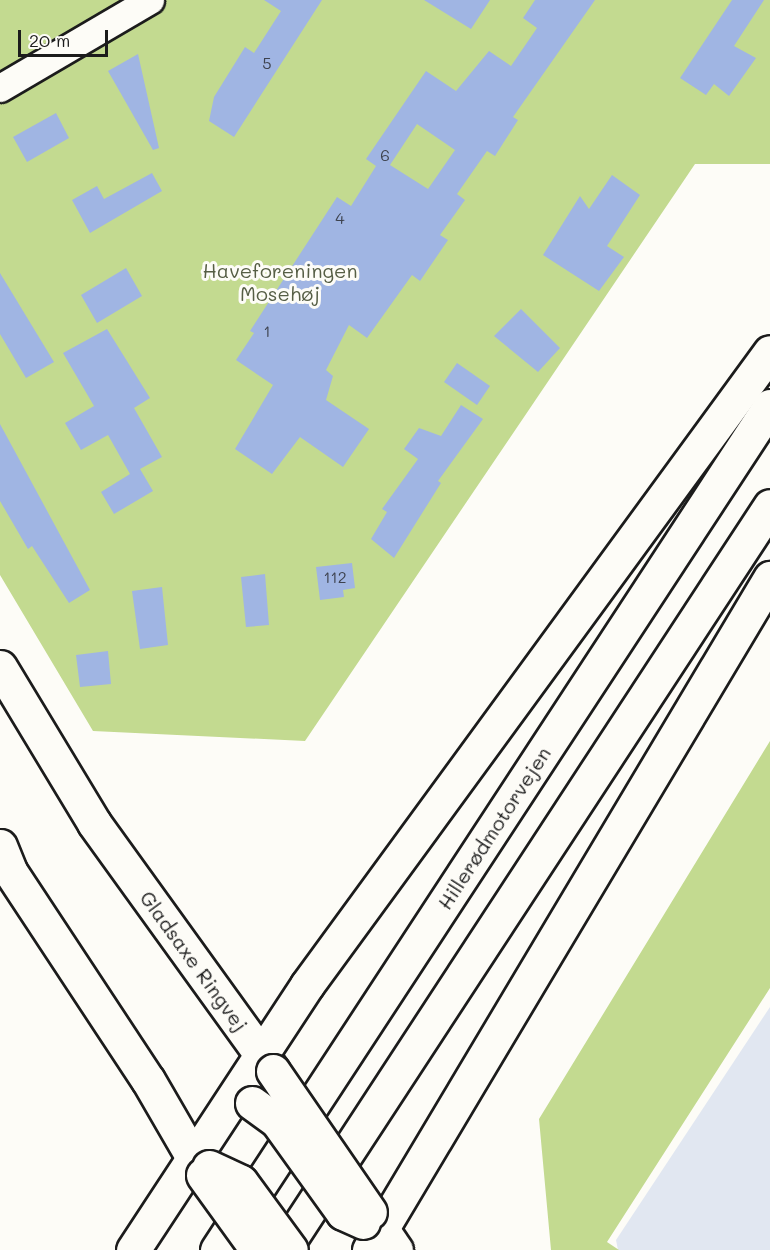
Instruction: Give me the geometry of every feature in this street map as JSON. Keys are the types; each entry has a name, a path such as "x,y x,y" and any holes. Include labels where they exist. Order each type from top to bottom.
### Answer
{"main road":[{"path":"133,1250 201,1167 268,1062 770,352"},
{"name":"Hillerødmotorvejen","path":"218,1250 770,406"},
{"path":"283,1250 770,506"},
{"path":"242,1101 277,1121 343,1213 376,1233 770,578"},
{"name":"Gladsaxe Ringvej","path":"0,667 94,823 268,1062 376,1233"},
{"path":"0,846 10,872 148,1080 201,1167 256,1250"},
{"path":"201,1167 241,1182 291,1250"}],"street":[{"path":"0,88 150,0"}],"shaded area":[{"path":"770,1007 770,1250 618,1250 616,1240"}],"green space":[{"name":"Haveforeningen Mosehøj","path":"0,0 770,0 770,164 695,164 305,741 93,731 0,575"},
{"path":"770,741 770,988 607,1242 619,1250 551,1250 539,1119"}],"building":[{"path":"264,0 322,0 234,137 209,121 214,97 245,47 254,53 281,11"},
{"path":"424,0 490,0 471,29"},
{"path":"535,0 595,0 513,117 518,120 495,156 487,151 457,194 465,200 440,235 448,240 420,281 412,275 367,338 349,325 326,370 333,376 326,400 369,429 343,467 300,437 272,474 235,449 273,385 236,360 254,333 250,331 337,197 351,206 376,166 366,159 426,71 456,91 489,51 511,66 537,28 523,18","holes":["417,124 455,150 428,189 390,165"]},
{"path":"732,0 764,0 734,46 756,58 729,96 714,84 706,95 680,78"},
{"path":"138,54 159,148 153,150 108,71"},
{"path":"56,113 69,138 27,162 13,137"},
{"path":"152,173 162,191 90,233 72,200 97,186 104,199"},
{"path":"612,175 640,195 607,246 624,257 599,291 543,255 580,196 589,209"},
{"path":"126,268 142,296 97,323 81,295"},
{"path":"0,273 54,362 26,378 0,334"},
{"path":"521,309 560,348 538,372 494,336"},
{"path":"107,329 150,398 134,408 162,457 140,469 153,491 114,514 101,492 130,474 108,435 81,450 65,423 94,406 63,353"},
{"path":"457,363 490,386 477,405 444,382"},
{"path":"461,405 483,419 438,481 441,483 394,558 371,539 387,512 382,509 418,459 404,449 419,428 441,436"},
{"path":"0,424 90,590 69,603 32,546 28,549 0,501"},
{"path":"352,563 355,588 343,590 344,597 320,600 316,567"},
{"path":"265,574 269,625 246,627 241,577"},
{"path":"162,587 168,645 140,649 132,591"},
{"path":"108,651 111,684 80,687 76,655"}]}
